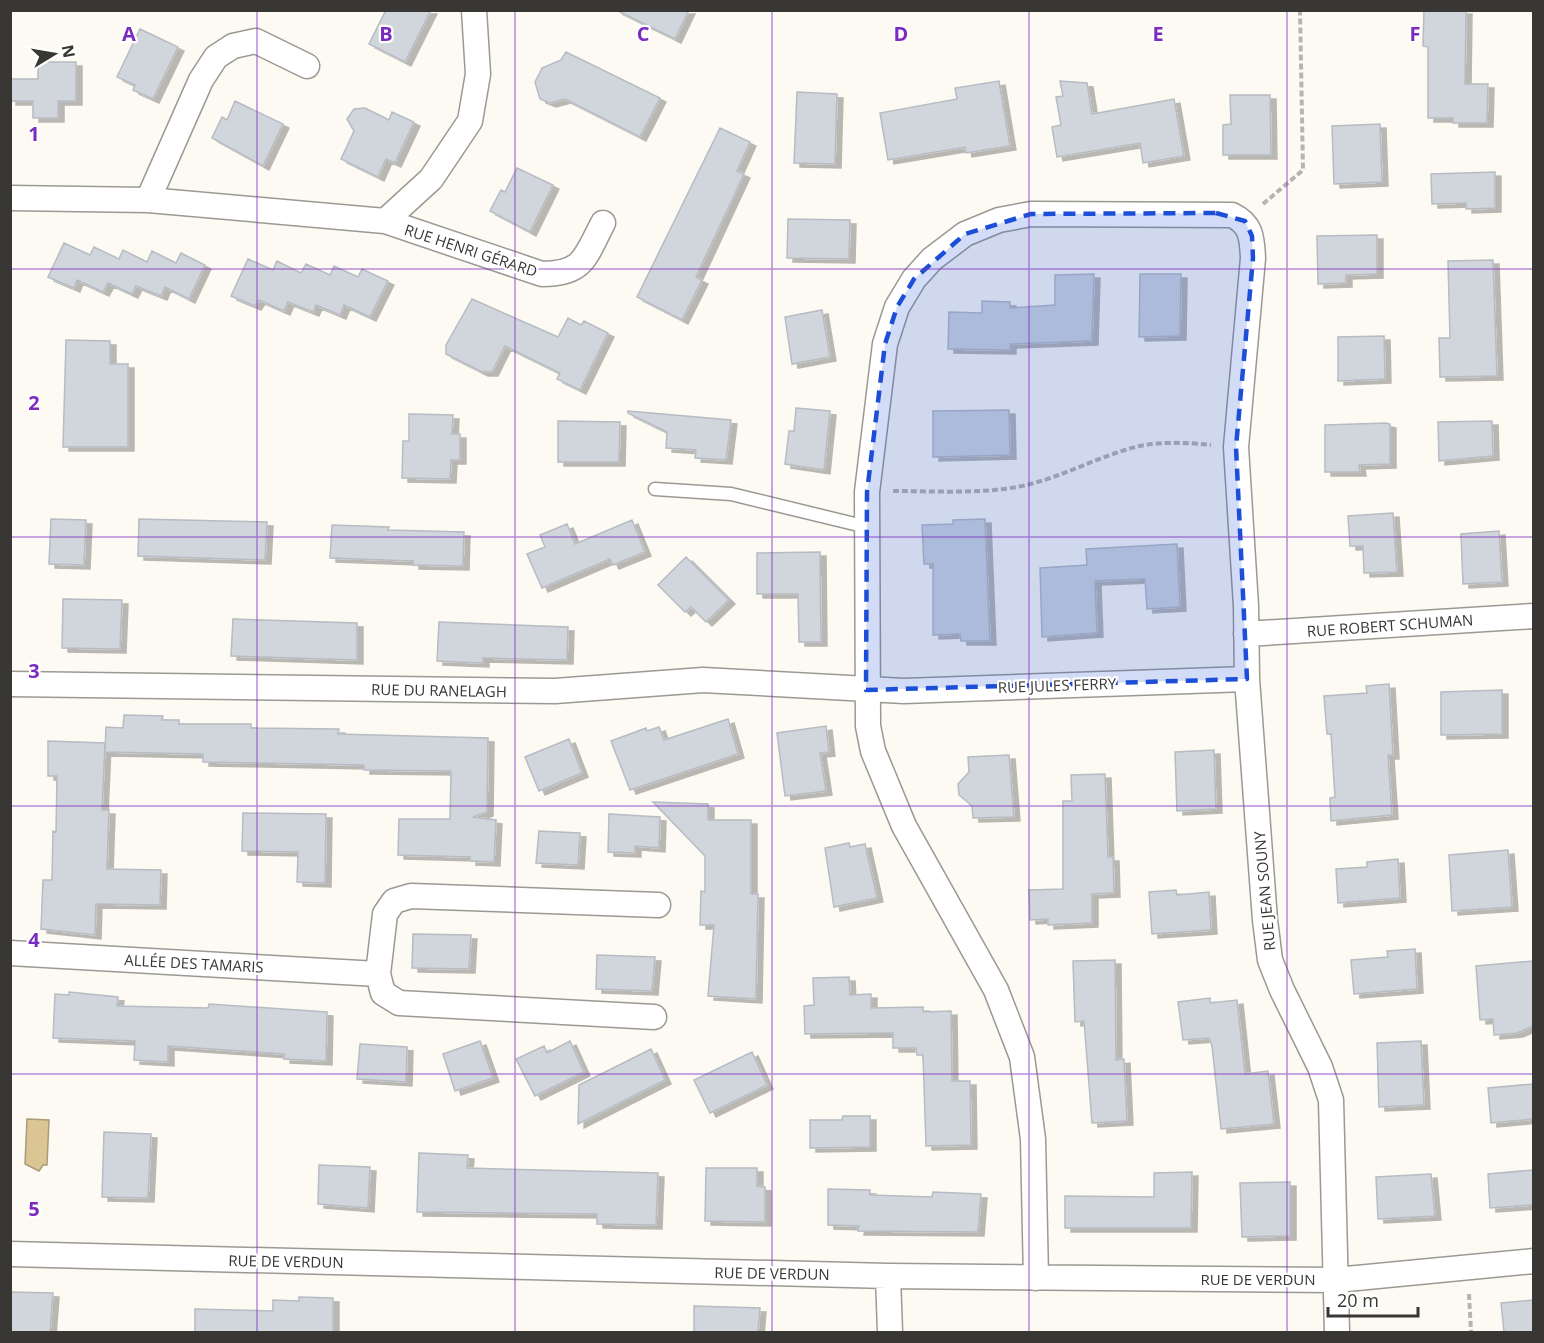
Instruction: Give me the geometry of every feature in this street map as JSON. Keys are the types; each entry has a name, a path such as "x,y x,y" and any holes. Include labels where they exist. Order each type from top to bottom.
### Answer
{"street":[{"name":"RUE HENRI GÉRARD","path":"385,221 431,179 470,121 478,74 474,10"},
{"path":"148,200 201,80 216,57 233,46 256,41 307,66"},
{"name":"RUE HENRI GÉRARD","path":"10,198 148,200 385,221 542,274 565,274 584,261 603,223"},
{"path":"1036,1278 1033,1139 1022,1057 996,990 904,826 873,750 866,690 867,492 885,345 897,307 914,279 932,259 965,234 999,220 1031,214 1216,213 1232,215 1245,221"},
{"name":"RUE JEAN SOUNY","path":"1245,221 1252,236 1253,258 1236,447 1247,679 1270,960 1282,990 1320,1067 1331,1100 1337,1332"},
{"name":"RUE ROBERT SCHUMAN","path":"1246,634 1533,616"},
{"name":"RUE JULES FERRY","path":"866,690 1247,679"},
{"name":"RUE DU RANELAGH","path":"10,684 555,692 703,680 866,690"},
{"path":"654,1017 399,1003 383,993 378,974 385,914 394,901 411,896 658,905"},
{"name":"ALLÉE DES TAMARIS","path":"10,953 378,974"},
{"name":"RUE DE VERDUN","path":"10,1254 888,1276 1336,1280 1533,1262"},
{"path":"888,1276 890,1332"}],"lane":[{"path":"655,489 731,494 867,527"}],"path":[{"path":"1245,221 1303,170 1300,10"},
{"path":"867,492 993,490 1062,476 1127,449 1196,443 1236,447"},
{"path":"1467,1269 1471,1332"}],"highlighted area":[{"path":"1216,213 1245,221 1252,236 1253,258 1236,447 1247,679 866,690 867,492 885,344 897,307 914,279 965,234 1031,214"}],"shaded area":[{"path":"27,1119 49,1120 47,1165 43,1165 39,1171 25,1164"}],"building":[{"path":"386,10 431,10 405,62 369,44"},
{"path":"616,10 689,10 675,39"},
{"path":"1424,10 1466,10 1465,84 1488,84 1487,123 1453,123 1453,118 1428,118 1428,47 1423,46"},
{"path":"140,29 178,47 153,99 133,90 135,85 117,77"},
{"path":"566,52 660,98 640,137 565,99 550,103 540,99 535,82 542,68 561,60"},
{"path":"38,62 76,62 76,101 58,101 58,118 33,118 33,101 10,101 10,79 38,79"},
{"path":"999,81 1010,146 966,153 965,147 888,160 880,113 957,99 955,88"},
{"path":"1060,81 1087,83 1092,114 1174,99 1184,156 1143,163 1140,143 1057,157 1052,127 1061,125 1056,97 1063,96"},
{"path":"797,92 837,94 835,164 794,163"},
{"path":"1230,95 1270,95 1271,155 1223,155 1223,125 1231,124"},
{"path":"235,101 283,124 263,166 212,138 222,117 227,120"},
{"path":"365,108 389,120 392,112 414,122 395,163 386,159 378,177 341,159 354,131 347,119 354,109"},
{"path":"1380,124 1382,182 1334,184 1332,126"},
{"path":"720,128 750,142 737,171 744,174 696,277 702,280 682,320 637,297"},
{"path":"517,168 553,185 530,232 490,211 501,190 505,192"},
{"path":"1495,172 1495,208 1466,209 1466,203 1432,204 1431,174"},
{"path":"788,219 850,220 849,259 787,258"},
{"path":"1377,235 1377,274 1346,275 1346,283 1318,284 1317,236"},
{"path":"64,243 90,255 94,247 119,259 123,250 147,262 152,251 176,263 181,253 205,265 189,299 165,287 161,296 136,286 132,294 108,283 103,292 77,280 74,288 48,277"},
{"path":"248,259 273,270 277,261 301,273 306,264 330,275 334,266 358,277 362,269 388,281 370,317 344,305 340,315 316,305 313,312 288,302 284,311 259,300 255,306 231,296"},
{"path":"1493,260 1497,376 1440,377 1439,338 1450,338 1448,261"},
{"path":"1094,274 1092,341 1010,344 1010,350 948,349 949,312 982,313 982,301 1010,302 1010,308 1055,305 1055,275"},
{"path":"1140,274 1181,274 1180,336 1139,337"},
{"path":"472,299 558,337 568,318 581,325 584,321 608,333 580,390 557,379 560,373 505,346 492,372 482,372 446,354 446,345"},
{"path":"822,310 830,357 792,364 785,317"},
{"path":"1384,336 1385,379 1338,381 1338,337"},
{"path":"66,340 110,341 110,364 128,364 128,447 63,447"},
{"path":"796,408 830,411 824,470 785,464 789,431 794,431"},
{"path":"1009,410 1010,455 933,457 933,411"},
{"path":"628,411 731,420 726,460 695,458 696,450 666,448 667,432"},
{"path":"409,414 453,415 452,434 460,434 460,460 451,460 450,479 402,478 403,441 409,441"},
{"path":"558,421 620,422 619,462 558,462"},
{"path":"1492,421 1493,456 1439,461 1438,422"},
{"path":"1390,424 1390,464 1359,465 1360,472 1325,472 1325,425"},
{"path":"1393,513 1397,572 1364,573 1363,546 1350,546 1348,516"},
{"path":"51,519 86,520 84,565 49,564"},
{"path":"139,519 267,522 265,560 138,556"},
{"path":"985,519 990,641 961,641 960,634 933,635 933,564 924,564 922,525 953,524 953,520"},
{"path":"632,520 645,552 613,565 610,559 542,588 527,554 545,547 540,535 567,524 575,544"},
{"path":"332,525 389,527 388,530 464,532 463,566 413,565 413,561 330,558"},
{"path":"1499,531 1502,582 1463,584 1461,534"},
{"path":"1177,544 1180,607 1147,609 1145,579 1095,581 1097,633 1042,637 1040,568 1087,565 1086,549"},
{"path":"820,552 821,642 799,642 798,594 757,594 757,553"},
{"path":"686,557 729,600 706,622 691,607 685,612 658,585"},
{"path":"63,599 122,600 120,649 62,648"},
{"path":"233,619 357,623 357,660 231,656"},
{"path":"439,622 568,627 567,660 483,658 483,663 437,661"},
{"path":"1389,684 1393,755 1388,755 1392,815 1331,821 1330,798 1335,797 1331,734 1327,734 1324,696 1367,693 1366,686"},
{"path":"1502,690 1502,734 1441,735 1441,692"},
{"path":"124,715 163,716 162,720 179,720 179,724 251,724 251,728 339,729 338,734 488,738 487,812 473,817 496,820 494,862 470,861 470,857 398,855 399,819 450,819 451,771 364,770 364,765 203,762 203,754 105,752 106,727 123,728"},
{"path":"728,719 738,754 630,790 611,741 646,728 647,731 659,727 664,740"},
{"path":"826,726 829,752 820,753 826,791 785,796 777,733"},
{"path":"569,739 582,773 539,791 525,757"},
{"path":"48,741 105,743 102,810 109,810 107,869 161,870 160,905 96,904 95,935 41,929 43,880 52,880 53,831 56,832 57,776 48,776"},
{"path":"1214,750 1216,809 1177,811 1175,752"},
{"path":"1009,755 1014,817 973,818 972,806 959,795 958,784 969,772 968,757"},
{"path":"1105,774 1108,857 1113,857 1114,893 1092,894 1092,923 1048,925 1048,919 1030,920 1029,890 1063,889 1063,801 1072,801 1071,775"},
{"path":"653,802 708,804 708,820 751,820 751,894 758,894 756,999 708,996 714,925 700,925 701,891 705,892 705,856"},
{"path":"243,813 326,814 325,883 297,882 298,852 242,851"},
{"path":"609,814 660,817 659,848 635,846 635,853 608,852"},
{"path":"539,831 580,833 578,865 536,863"},
{"path":"849,843 850,847 865,844 877,898 834,907 825,848"},
{"path":"1508,850 1512,907 1452,911 1449,855"},
{"path":"1398,859 1400,898 1338,903 1336,869 1367,867 1367,862"},
{"path":"1176,890 1177,895 1209,892 1211,930 1152,934 1149,892"},
{"path":"413,934 471,935 469,969 412,968"},
{"path":"1415,949 1417,989 1354,994 1351,960 1388,957 1387,951"},
{"path":"597,955 655,957 652,991 596,989"},
{"path":"1115,960 1116,1060 1124,1059 1127,1121 1092,1123 1084,1021 1075,1022 1073,961"},
{"path":"1533,961 1533,1026 1517,1033 1494,1035 1493,1019 1480,1020 1476,966"},
{"path":"849,977 850,995 871,994 871,1008 923,1007 923,1012 951,1011 952,1081 970,1081 971,1145 926,1146 923,1055 917,1055 916,1048 893,1048 893,1033 805,1034 804,1006 814,1005 813,978"},
{"path":"69,992 118,997 117,1006 208,1008 209,1004 327,1012 326,1061 284,1059 284,1054 168,1046 168,1062 134,1060 135,1041 53,1038 55,994 69,995"},
{"path":"1210,998 1210,1003 1237,1000 1245,1074 1268,1071 1274,1124 1221,1129 1212,1046 1209,1038 1183,1040 1178,1002"},
{"path":"480,1041 493,1078 455,1091 443,1054"},
{"path":"570,1041 584,1072 535,1096 516,1059 544,1046 547,1053"},
{"path":"1421,1041 1424,1105 1379,1107 1377,1043"},
{"path":"360,1044 407,1047 406,1082 357,1079"},
{"path":"651,1049 665,1080 578,1124 579,1085"},
{"path":"752,1052 767,1085 710,1113 694,1080"},
{"path":"1533,1084 1533,1119 1491,1123 1488,1088"},
{"path":"843,1116 870,1116 870,1147 810,1148 810,1120 842,1120"},
{"path":"104,1132 151,1134 148,1198 102,1197"},
{"path":"419,1153 468,1155 467,1168 658,1173 656,1225 597,1224 597,1214 417,1212"},
{"path":"319,1165 370,1167 368,1208 318,1204"},
{"path":"706,1168 757,1168 757,1186 765,1187 765,1222 705,1221"},
{"path":"1533,1170 1533,1205 1490,1208 1488,1174"},
{"path":"1192,1172 1191,1228 1065,1228 1065,1196 1154,1197 1154,1173"},
{"path":"1431,1174 1435,1216 1378,1219 1376,1177"},
{"path":"1290,1182 1290,1236 1242,1237 1240,1183"},
{"path":"828,1189 870,1190 870,1195 932,1197 933,1192 981,1194 978,1232 858,1231 859,1226 828,1225"},
{"path":"10,1292 53,1293 50,1332 10,1332"},
{"path":"299,1297 333,1298 333,1332 195,1332 195,1309 273,1311 273,1300 299,1301"},
{"path":"1533,1300 1533,1332 1504,1332 1501,1303"},
{"path":"694,1306 760,1308 758,1332 694,1332"}]}
